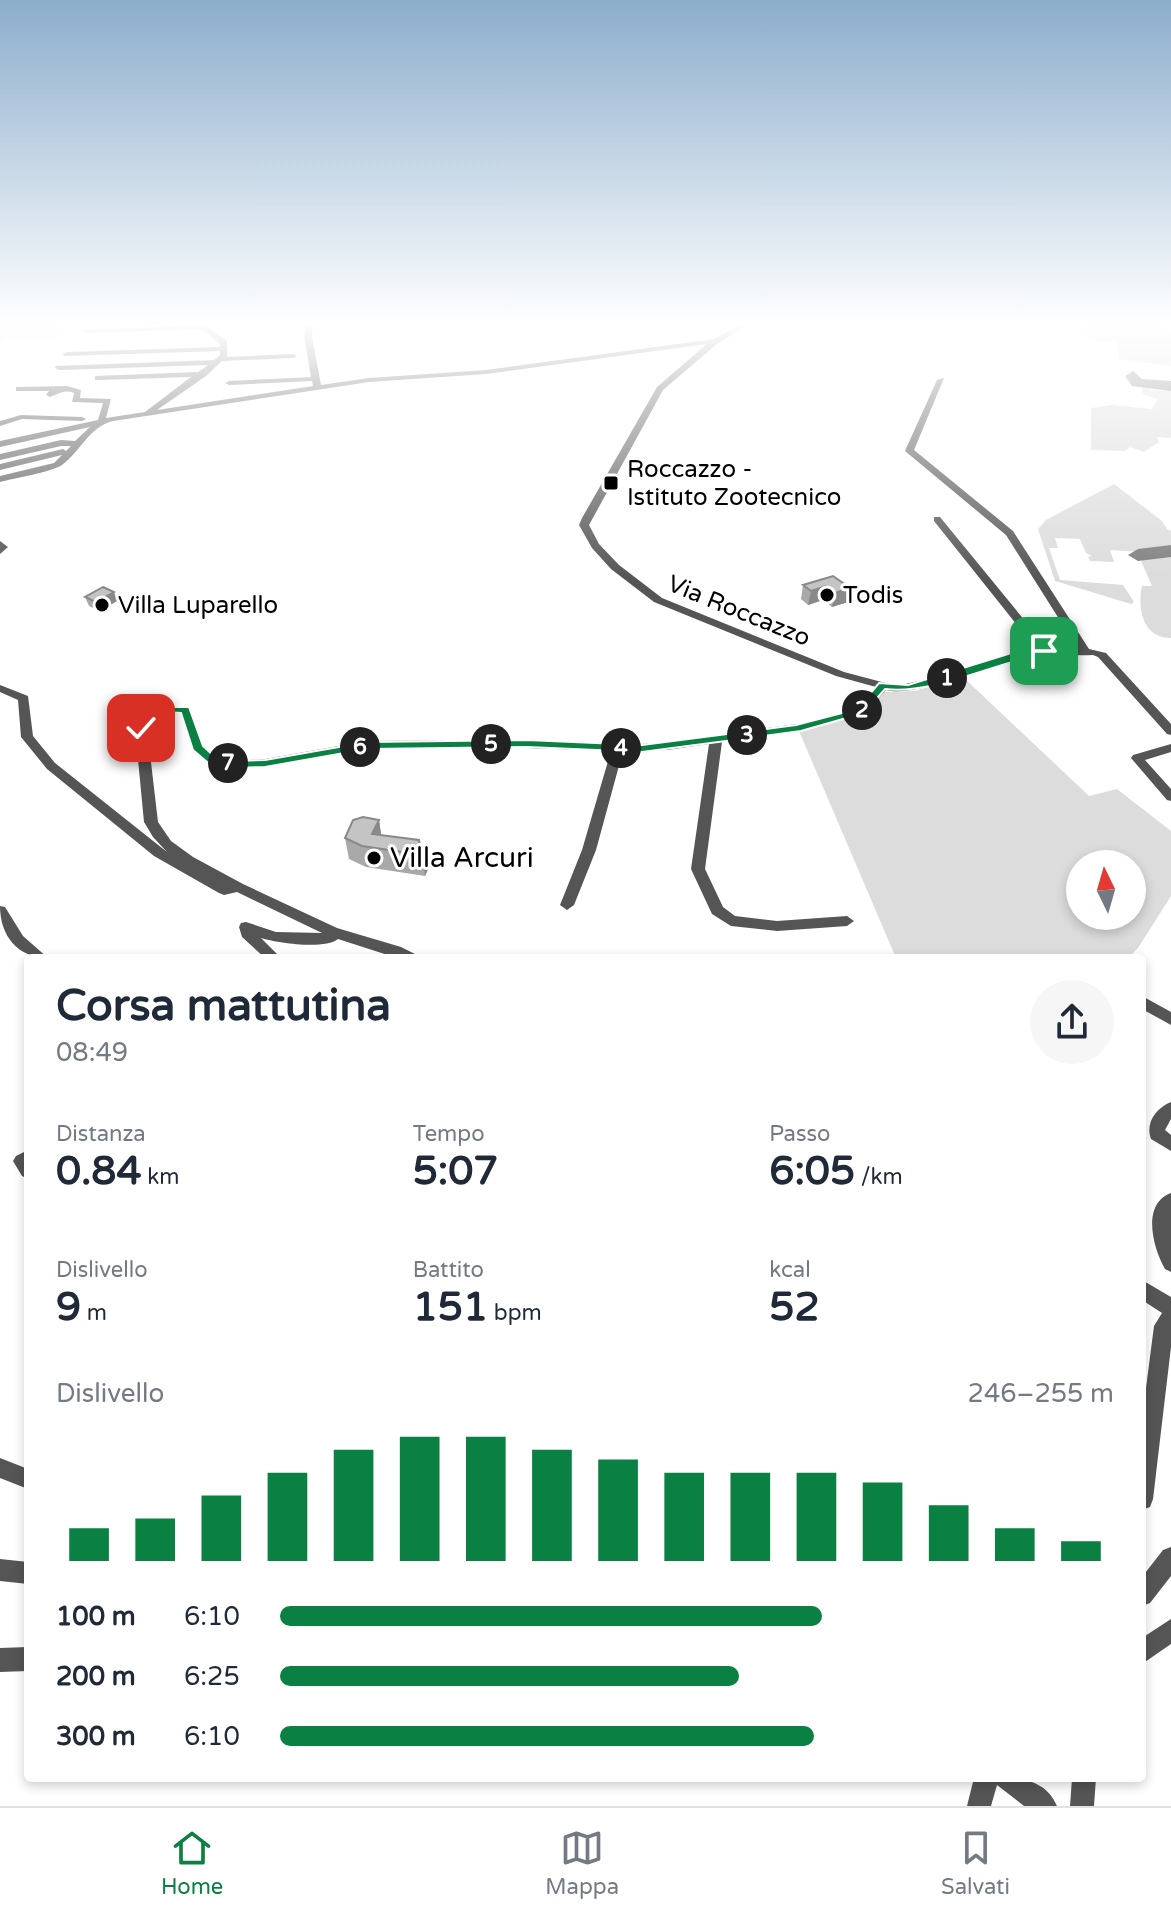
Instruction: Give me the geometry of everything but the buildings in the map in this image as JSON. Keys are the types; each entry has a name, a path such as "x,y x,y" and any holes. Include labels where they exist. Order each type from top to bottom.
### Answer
{"street":[{"path":"0,466 66,452 80,444 100,420 105,409"},
{"path":"146,415 154,409"},
{"path":"0,424 21,417 100,420 178,409"},
{"name":"Via Roccazzo","path":"649,409 587,518 584,525 586,533 637,586 658,600 840,674 883,686"},
{"path":"928,409 909,451 1010,533 1085,651"},
{"path":"0,444 100,420"},
{"path":"0,457 61,443 80,444"},
{"path":"0,479 57,465 66,452"},
{"path":"937,519 1044,651"},
{"path":"0,544 3,547 0,551"},
{"path":"402,954 335,933 238,887 166,845 155,833 151,822 142,718 154,709 185,709 197,747 211,759 234,765 265,763 367,745 527,744 642,748 797,728 861,711 883,686 909,689 1025,653 1085,651 1102,655 1171,731"},
{"path":"0,688 24,698 27,737 51,766 159,853 224,890 238,887"},
{"path":"716,739 698,869 717,910 731,921 777,926 847,921"},
{"path":"567,905 589,850 618,748"},
{"path":"1171,748 1137,758 1171,797"},
{"path":"0,911 18,940 36,954"},
{"path":"270,954 247,933 246,927 275,937 329,939 335,933"},
{"path":"1146,1004 1171,1019"},
{"path":"1171,1109 1160,1118 1156,1128 1157,1134 1171,1144"},
{"path":"1171,1201 1164,1208 1160,1227 1165,1253 1171,1263"},
{"path":"1146,1292 1171,1308"},
{"path":"1146,1468 1164,1326 1171,1316"},
{"path":"0,1468 24,1477"},
{"path":"1146,1590 1171,1558"},
{"path":"0,1570 24,1573"},
{"path":"1146,1649 1171,1630"},
{"path":"0,1660 24,1659"},
{"path":"979,1806 985,1782"},
{"path":"1012,1782 1045,1806"},
{"path":"1082,1806 1084,1782"}],"shaded area":[{"path":"1091,409 1171,409 1171,438 1157,437 1159,442 1144,452 1130,447 1125,451 1091,450"},
{"path":"1114,484 1171,531 1171,549 1143,552 1110,550 1114,562 1090,561 1088,557 1092,556 1086,553 1080,539 1055,538 1058,548 1049,548 1060,580 1123,585 1134,602 1131,604 1055,581 1038,529 1046,520"},
{"path":"1171,555 1171,638 1162,637 1148,628 1140,604 1142,586 1152,586 1141,561"},
{"path":"962,676 1089,796 1117,789 1171,831 1171,896 1138,948 1132,954 894,954 799,731 866,711 881,692 915,691"}],"taxiway":[{"path":"1138,555 1171,551"}],"place":[{"name":"Roccazzo - Istituto Zootecnico","path":"611,483"},
{"name":"Todis","path":"827,595"},
{"name":"Villa Luparello","path":"102,605"},
{"name":"Villa Arcuri","path":"374,858"}],"route":[{"path":"141,728 142,718 154,709 185,709 197,747 204,755 234,765 265,763 367,745 667,746 797,728 845,716 861,711 883,686 909,689 1009,657 1044,651"}]}
